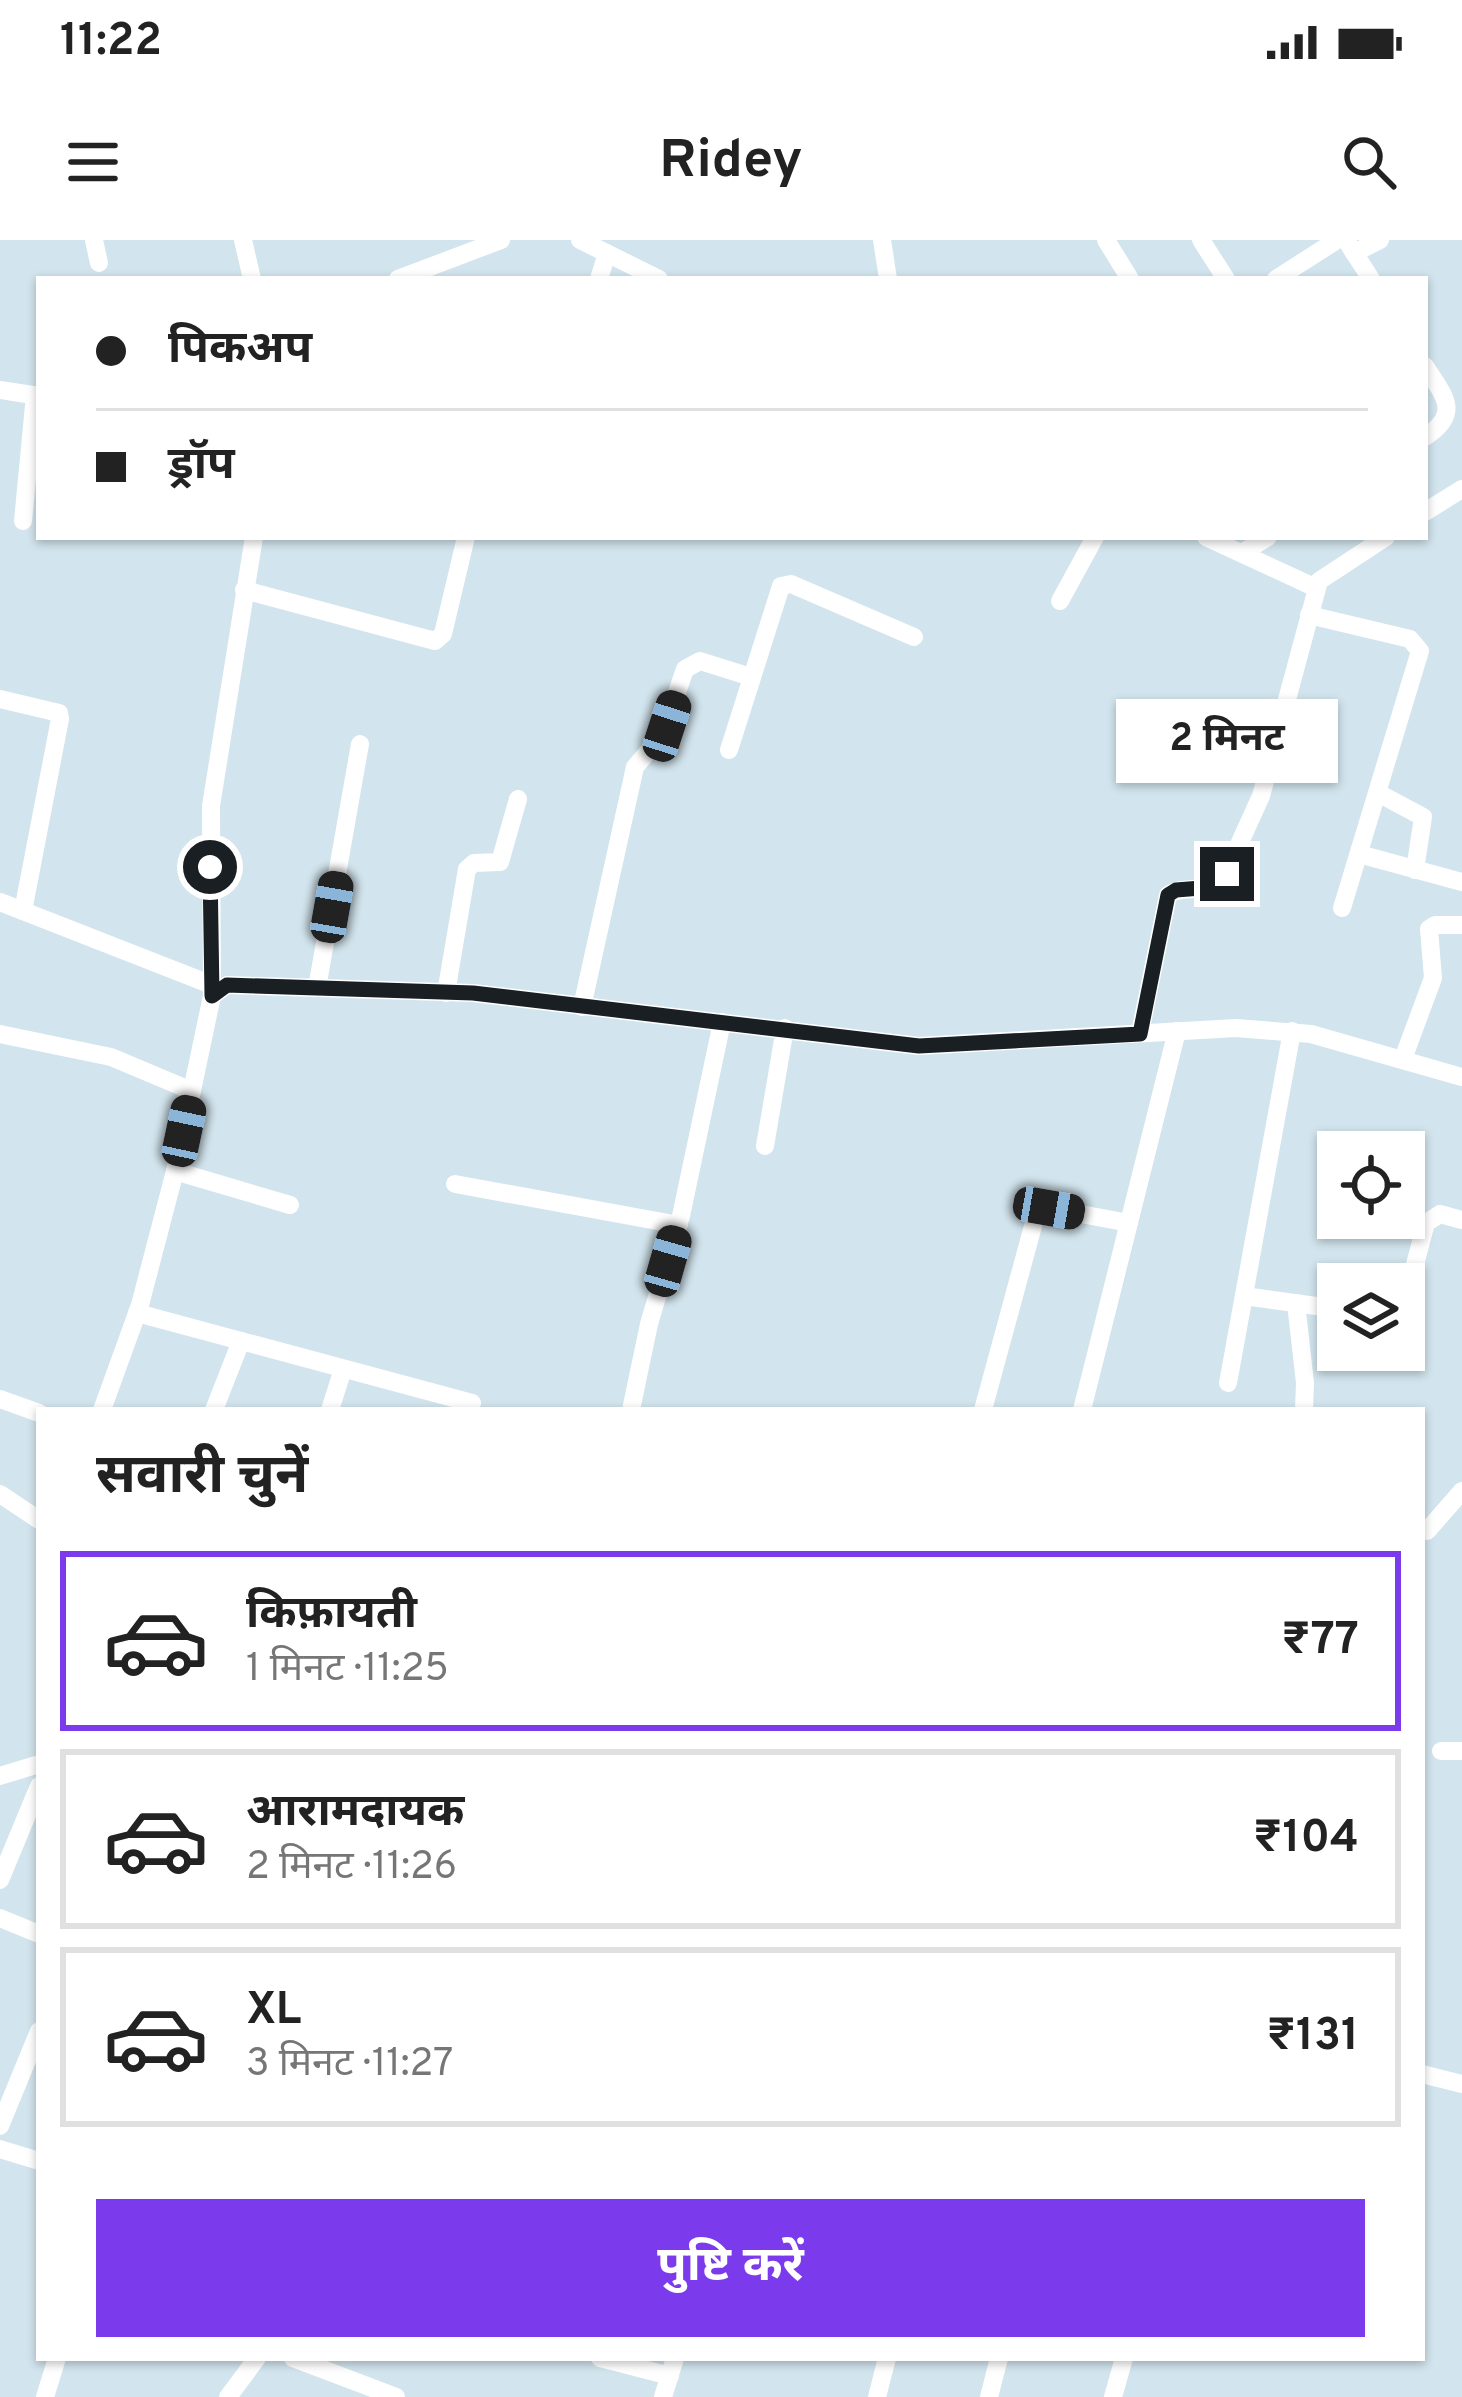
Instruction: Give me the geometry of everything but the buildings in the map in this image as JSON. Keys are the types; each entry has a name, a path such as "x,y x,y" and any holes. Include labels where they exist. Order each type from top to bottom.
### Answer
{"street":[{"path":"94,240 99,263"},
{"path":"243,240 251,276"},
{"path":"406,276 501,240"},
{"path":"580,240 653,276"},
{"path":"882,240 888,276"},
{"path":"1202,240 1224,276"},
{"path":"1281,276 1337,240"},
{"path":"1369,276 1350,247 1381,240"},
{"path":"1114,243 1129,276"},
{"path":"600,276 608,253"},
{"path":"1428,371 1447,401 1448,412 1439,428 1428,435"},
{"path":"0,389 36,395"},
{"path":"23,521 36,404"},
{"path":"1428,510 1462,489"},
{"path":"103,1407 137,1313 175,1172 212,991 211,806 253,540"},
{"path":"244,590 435,641 443,634 465,540"},
{"path":"1060,601 1093,540"},
{"path":"1212,540 1316,588"},
{"path":"1241,554 1263,540"},
{"path":"1140,1034 1166,900 1176,890 1214,887 1227,874 1261,796 1316,588 1325,575 1380,540"},
{"path":"729,750 778,589 786,584 914,637"},
{"path":"1309,615 1411,639 1420,651 1342,908"},
{"path":"582,1007 635,767 663,734 685,669 700,661 751,677"},
{"path":"0,699 49,707 59,712 60,719 22,911"},
{"path":"317,988 360,744"},
{"path":"1378,793 1424,817 1414,869"},
{"path":"446,993 467,869 475,863 500,862 518,799"},
{"path":"1359,854 1462,882"},
{"path":"0,902 212,991 227,985 446,993 919,1046 1236,1028 1292,1030 1462,1077"},
{"path":"1403,1059 1433,978 1429,929 1462,925"},
{"path":"632,1407 649,1324 679,1225 722,1022"},
{"path":"765,1146 785,1028"},
{"path":"1228,1383 1292,1030"},
{"path":"1083,1407 1177,1031"},
{"path":"0,1034 111,1057 193,1090"},
{"path":"175,1172 290,1205"},
{"path":"455,1184 679,1225"},
{"path":"984,1407 1036,1215 1049,1208 1129,1223"},
{"path":"1415,1263 1426,1222 1440,1214 1462,1220"},
{"path":"1244,1296 1317,1306"},
{"path":"1296,1303 1304,1407"},
{"path":"137,1313 472,1403"},
{"path":"215,1407 241,1341"},
{"path":"331,1407 344,1369"},
{"path":"0,1399 36,1412"},
{"path":"1427,1532 1462,1491"},
{"path":"0,1494 36,1518"},
{"path":"1441,1751 1462,1750"},
{"path":"0,1776 36,1765"},
{"path":"0,1880 36,1793"},
{"path":"0,1918 36,1933"},
{"path":"0,2126 36,2038"},
{"path":"1425,2075 1462,2084"},
{"path":"0,2149 36,2160"},
{"path":"45,2397 56,2361"},
{"path":"229,2397 255,2361"},
{"path":"299,2361 360,2391 396,2397"},
{"path":"624,2361 673,2367 663,2397"},
{"path":"877,2397 886,2361"},
{"path":"989,2397 998,2361"},
{"path":"1113,2397 1123,2361"}],"route":[{"path":"210,867 212,996 227,985 473,993 941,1046 1140,1034 1168,895 1214,887 1227,874"}]}
